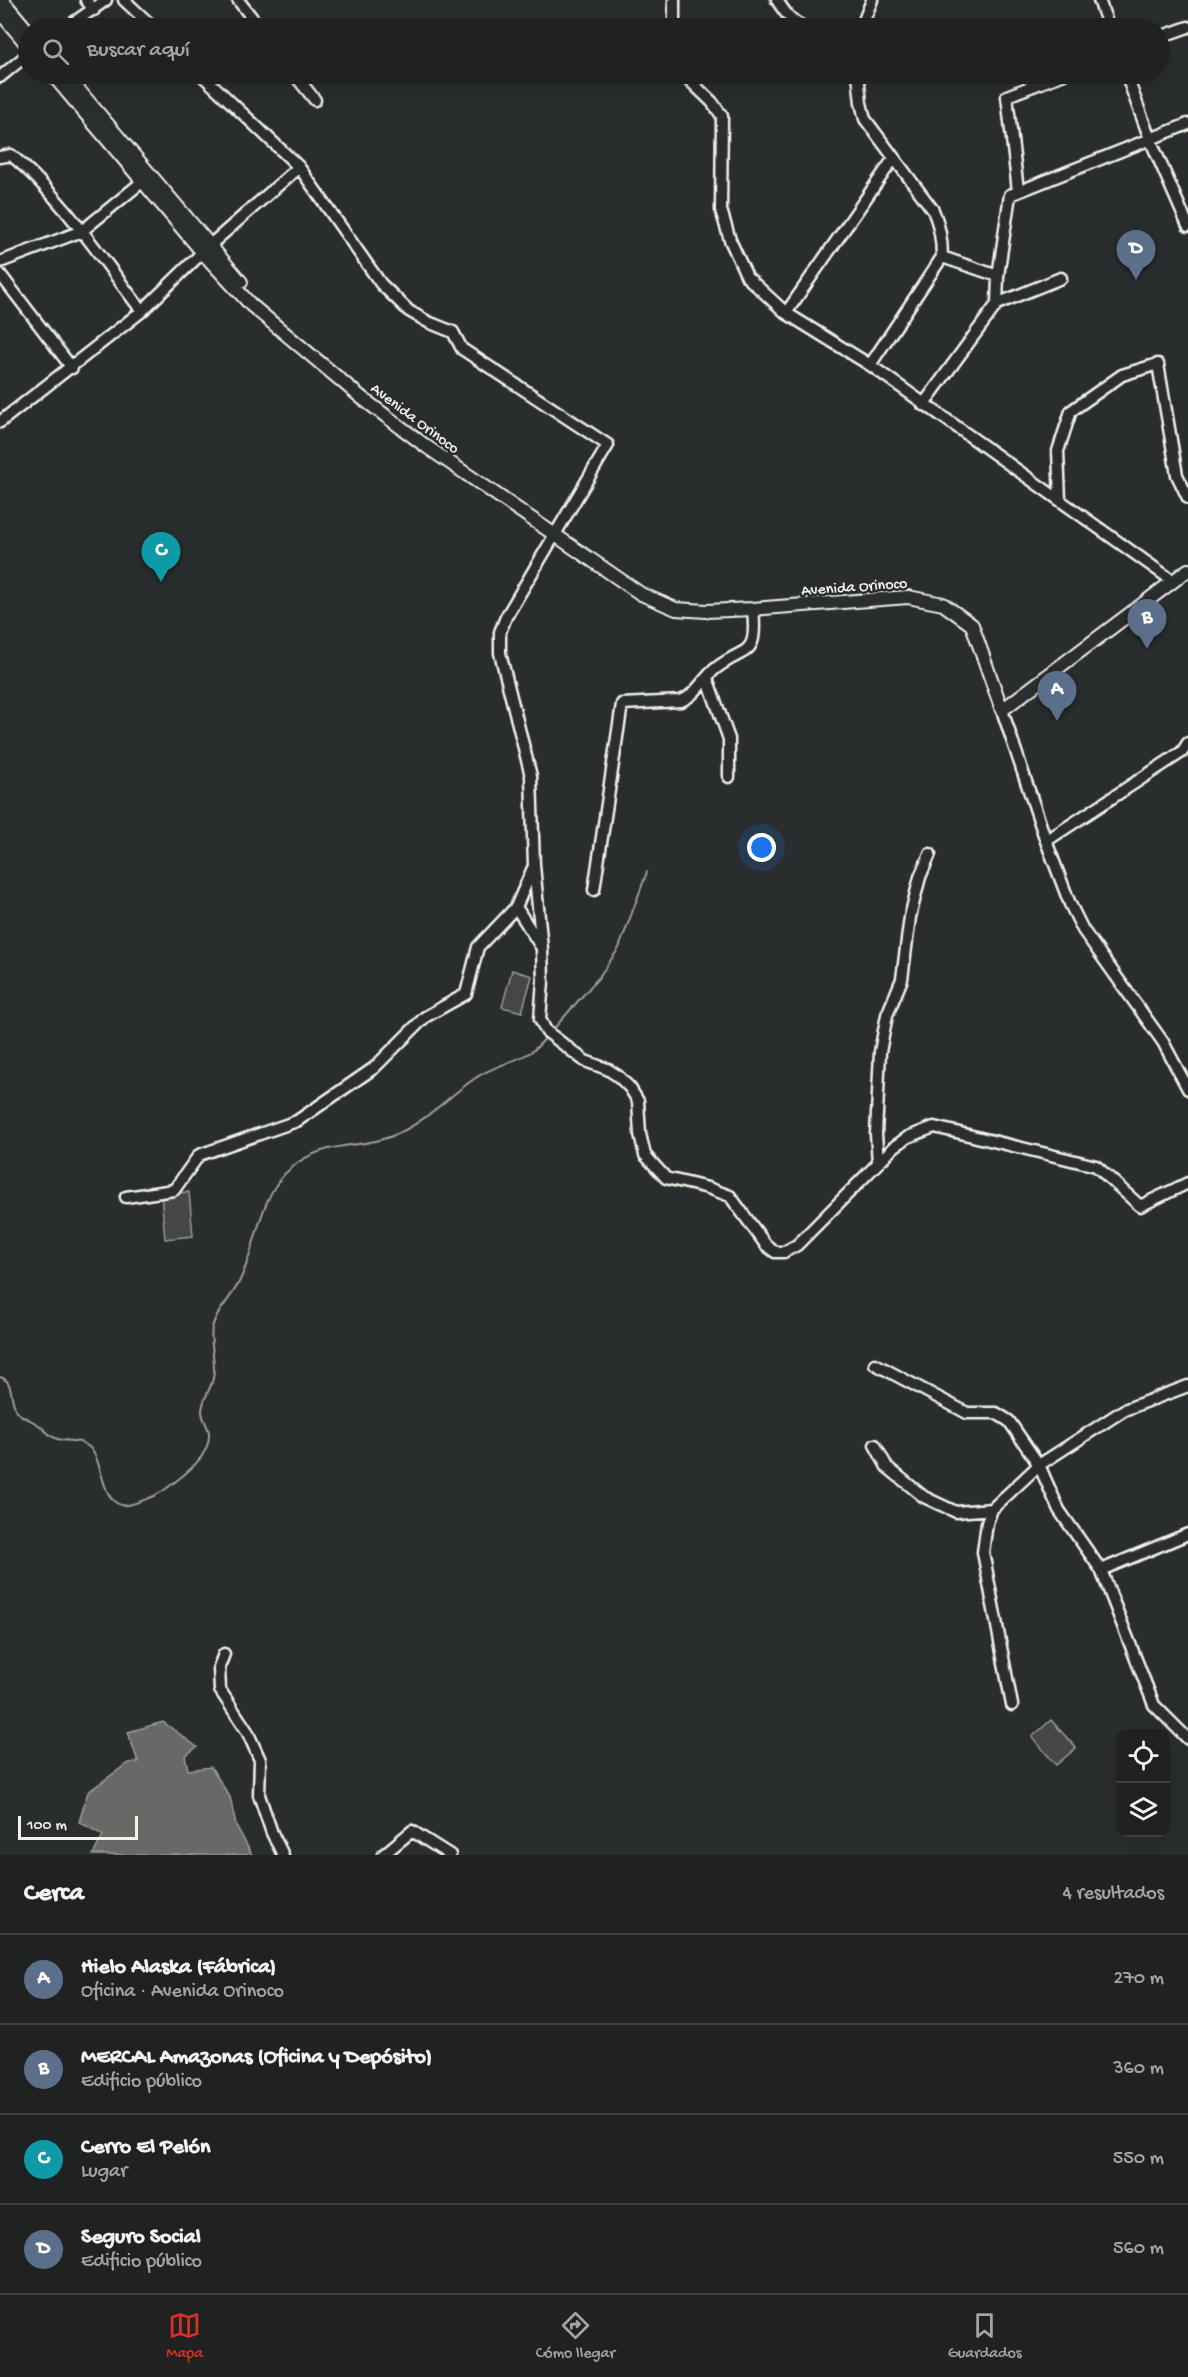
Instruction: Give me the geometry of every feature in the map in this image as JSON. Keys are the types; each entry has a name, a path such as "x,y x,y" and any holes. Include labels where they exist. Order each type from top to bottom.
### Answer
{"main road":[{"path":"2,0 18,19"},
{"path":"0,12 18,34"},
{"name":"Avenida Orinoco","path":"61,84 147,178"},
{"name":"Avenida Orinoco","path":"73,84 251,304 362,398 427,447 641,594 676,609 696,610 753,609 908,597 943,604 972,625 1002,710"},
{"path":"1002,710 1188,570"}],"street":[{"path":"86,0 94,10"},
{"path":"82,18 106,0"},
{"path":"124,0 143,18"},
{"path":"240,0 253,18"},
{"path":"674,0 674,18"},
{"path":"777,0 790,18"},
{"path":"865,18 872,0"},
{"path":"1099,0 1105,18"},
{"path":"1170,33 1188,27"},
{"path":"0,76 18,62"},
{"path":"212,84 299,167 381,284 409,311 453,332 462,349 608,445 506,617 500,632 500,653 531,776 534,865 542,949 540,1019 546,1031 585,1060 618,1076 630,1088 638,1101 640,1134 645,1155 655,1167 666,1178 708,1188 729,1196 766,1245 775,1252 784,1252 797,1245 894,1146 908,1137 934,1127 1096,1166 1140,1206 1188,1183"},
{"path":"302,84 315,100"},
{"path":"693,84 712,102 722,116 721,210 730,240 747,277 786,313 870,365 923,405 1173,581"},
{"path":"859,84 865,119 933,210 939,223 942,239 942,257 870,365"},
{"path":"1018,192 1007,96 1038,84"},
{"path":"1130,84 1150,139 1188,226"},
{"path":"997,304 998,276 1010,195 1188,124"},
{"path":"0,157 11,155 25,166 82,231 142,311"},
{"path":"786,313 894,158"},
{"path":"0,422 142,311 206,249 299,167"},
{"path":"0,262 82,231 147,178"},
{"path":"942,257 998,276"},
{"path":"0,274 72,368"},
{"path":"923,405 997,304 1060,278"},
{"path":"1060,500 1058,451 1071,411 1122,375 1158,364 1177,475 1188,498"},
{"path":"594,890 622,704 681,701 688,698 715,669 746,652 752,642 755,629 753,609"},
{"path":"707,678 729,739 729,777"},
{"name":"Avenida Orinoco","path":"1002,710 1046,841 1070,904 1083,930 1163,1042 1188,1089"},
{"path":"1046,841 1182,752 1188,743"},
{"path":"878,1162 876,1134 880,1052 887,1016 902,979 910,917 920,877 930,854"},
{"path":"126,1197 174,1190 200,1155 297,1121 374,1068 425,1017 466,994 478,947 516,907 534,865"},
{"path":"516,907 542,949"},
{"path":"875,1364 967,1413 996,1413 1009,1422 1040,1465 1059,1510 1101,1570 1154,1705 1188,1739"},
{"path":"1012,1705 983,1552 987,1523 992,1509 1040,1465 1124,1410 1188,1386"},
{"path":"875,1445 887,1467 924,1497 956,1512 992,1509"},
{"path":"1101,1570 1188,1534"},
{"path":"224,1654 219,1667 220,1690 247,1731 260,1760 260,1795 272,1833 283,1855"},
{"path":"383,1855 412,1831 450,1855"}],"shaded area":[{"path":"512,970 532,976 522,1012 502,1007"},
{"path":"189,1192 193,1236 165,1239 161,1194"},
{"path":"1051,1720 1076,1748 1056,1765 1032,1737"},
{"path":"163,1722 197,1747 185,1756 188,1770 211,1767 230,1797 236,1825 252,1855 93,1855 103,1835 79,1822 88,1792 128,1763 138,1762 128,1732"}],"waterway":[{"path":"551,1032 599,977 619,948 647,872"},
{"path":"0,1377 8,1383 18,1413 55,1438 81,1442 89,1447 94,1453 106,1488 114,1501 121,1505 130,1504 163,1491 193,1466 205,1451 209,1433 202,1411 214,1372 212,1328 216,1317 234,1291 244,1271 265,1208 280,1180 291,1168 317,1153 384,1139 408,1129 474,1079 531,1052 547,1036"}],"place":[{"name":"Seguro Social","path":"1136,280"},
{"name":"Cerro El Pelón","path":"161,582"},
{"name":"MERCAL Amazonas (Oficina y Depósito)","path":"1147,649"},
{"name":"Hielo Alaska (Fábrica)","path":"1057,721"}]}
